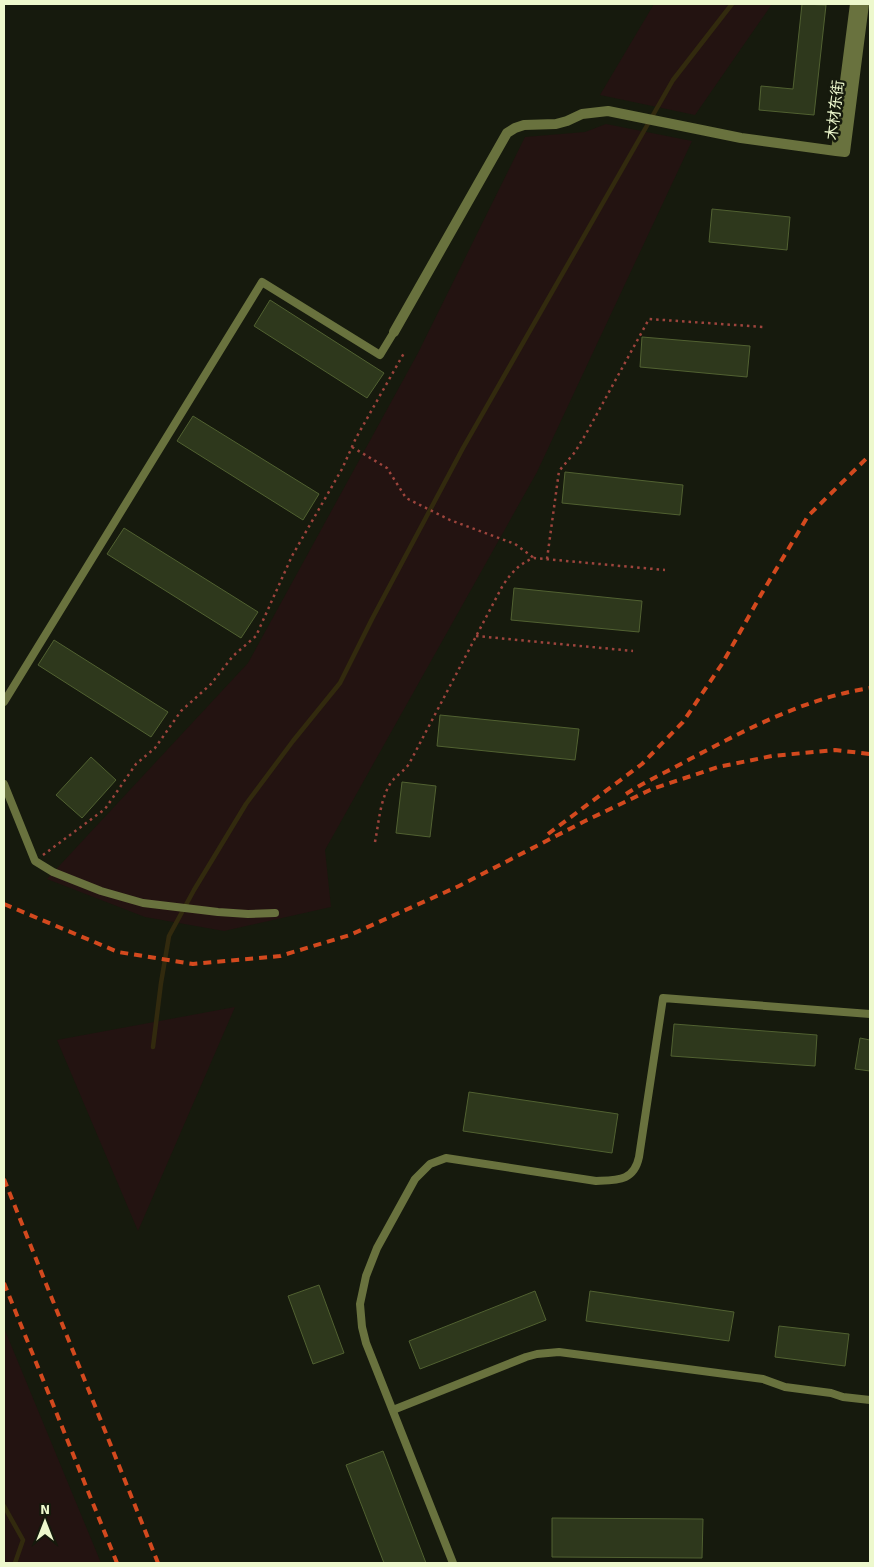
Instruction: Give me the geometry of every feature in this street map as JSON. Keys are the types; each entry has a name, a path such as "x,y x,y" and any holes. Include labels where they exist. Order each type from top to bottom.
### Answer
{"street":[{"name":"木材东街","path":"855,4 836,151 845,152 864,4"},
{"path":"394,332 507,133 515,128 524,125 567,122 582,114 608,110 740,138 836,151"}],"lane":[{"path":"4,702 262,282 380,355 394,332"},
{"path":"4,784 35,861 53,872 101,891 142,903 218,912 275,913"},
{"path":"454,1563 392,1410 366,1343 362,1327 360,1304 366,1276 377,1248 416,1179 430,1164 446,1158 596,1181 616,1180 625,1178 633,1173 637,1167 639,1156 663,998 870,1014"},
{"path":"392,1410 526,1357 559,1352 762,1379 785,1386 831,1393 842,1397 870,1400"}],"path":[{"path":"547,559 559,471 575,452 587,432 649,319 764,327"},
{"path":"35,861 105,809 136,764 155,748 181,711 211,684 233,656 256,636 292,556 342,469 379,395 404,353"},
{"path":"352,447 387,468 406,498 450,520 515,544 534,558"},
{"path":"375,842 387,790 393,780 409,764 503,585 513,572 524,562 534,558 665,570"},
{"path":"476,636 632,651"}],"shaded area":[{"path":"654,4 772,4 695,115 600,95"},
{"path":"606,124 692,141 537,472 325,850 331,907 224,931 145,917 47,879 248,663 418,353 525,137 585,132"},
{"path":"235,1007 138,1231 57,1040"},
{"path":"4,1328 101,1563 4,1563"}],"building":[{"path":"802,4 826,5 814,115 759,110 761,86 793,89"},
{"path":"712,209 790,217 787,250 709,242"},
{"path":"270,300 384,373 367,398 254,326"},
{"path":"642,337 750,346 747,377 640,367"},
{"path":"193,416 319,494 303,520 177,441"},
{"path":"565,472 683,485 680,515 562,503"},
{"path":"124,528 258,612 241,638 107,554"},
{"path":"514,588 642,601 639,632 511,620"},
{"path":"54,640 168,712 151,737 38,665"},
{"path":"440,715 579,729 575,760 437,746"},
{"path":"91,757 116,780 82,818 56,795"},
{"path":"402,782 436,786 430,837 396,833"},
{"path":"674,1024 817,1035 815,1066 671,1056"},
{"path":"860,1038 870,1040 870,1071 855,1069"},
{"path":"469,1092 618,1114 612,1153 463,1131"},
{"path":"319,1285 344,1353 313,1364 288,1296"},
{"path":"535,1291 546,1320 420,1369 409,1341"},
{"path":"590,1291 734,1312 729,1341 586,1321"},
{"path":"779,1326 849,1334 845,1366 775,1357"},
{"path":"383,1451 426,1563 384,1563 346,1465"},
{"path":"552,1518 703,1519 702,1558 552,1557"}],"waterway":[{"path":"153,1047 169,936 194,890 246,804 293,741 340,683 463,448 673,80 732,4"},
{"path":"4,1506 23,1540 15,1563"}],"railway":[{"path":"548,834 642,764 683,722 722,664 808,516 870,455"},
{"path":"626,794 711,748 777,716 823,699 870,688"},
{"path":"4,904 118,952 193,964 280,956 350,935 459,886 652,789 718,767 772,756 835,750 870,754"},
{"path":"4,1179 158,1563"},
{"path":"4,1283 117,1563"}]}
